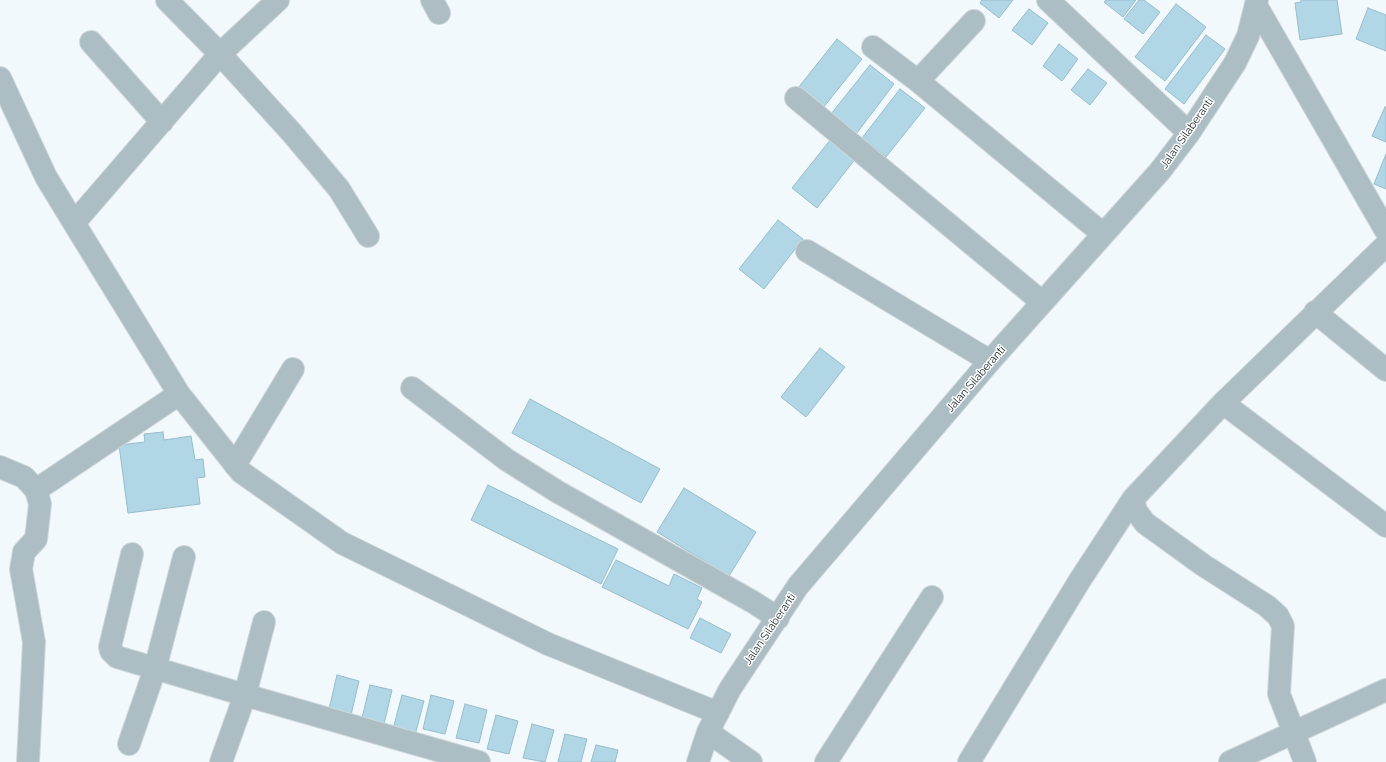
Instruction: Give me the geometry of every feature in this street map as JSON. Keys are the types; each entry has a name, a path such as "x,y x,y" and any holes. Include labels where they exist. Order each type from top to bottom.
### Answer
{"street":[{"path":"167,0 220,54 292,132 339,189 368,236"},
{"path":"74,223 220,54 278,0"},
{"path":"1048,0 1189,133"},
{"path":"1257,3 1386,231"},
{"name":"Jalan Silaberanti","path":"698,762 708,732 730,689 798,586 990,361 1160,171 1189,133 1235,64 1248,36 1257,3"},
{"path":"918,81 974,21"},
{"path":"91,42 162,122"},
{"path":"873,46 918,81 1103,234"},
{"path":"0,78 46,177 74,223 179,394 241,472 342,543 548,644 718,713"},
{"path":"796,98 1042,302"},
{"path":"969,762 1080,580 1133,499 1223,403 1315,312 1386,246"},
{"path":"807,251 990,361"},
{"path":"1315,312 1386,370"},
{"path":"235,465 293,369"},
{"path":"412,388 513,464 558,492 753,602 778,618"},
{"path":"36,490 179,394"},
{"path":"1223,403 1386,526"},
{"path":"0,467 24,477 36,490 40,504 36,539 24,552 21,569 34,642 28,762"},
{"path":"1133,499 1136,511 1145,523 1203,565 1267,606 1278,616 1283,626 1278,694 1305,762"},
{"path":"132,554 110,647 111,651 117,656 155,669 480,762"},
{"path":"129,744 155,669 184,557"},
{"path":"826,762 932,597"},
{"path":"221,762 245,695 264,622"},
{"path":"1230,762 1386,690"},
{"path":"708,732 751,762"}],"building":[{"path":"982,0 1013,0 999,18 980,3"},
{"path":"1106,0 1136,0 1123,17 1104,2"},
{"path":"1139,0 1144,0 1160,12 1143,34 1124,19"},
{"path":"1301,0 1337,0 1342,34 1300,40 1295,3 1301,2"},
{"path":"1176,4 1206,27 1165,81 1135,57"},
{"path":"1368,8 1386,15 1386,51 1356,39"},
{"path":"1029,9 1048,23 1032,45 1012,30"},
{"path":"1206,35 1225,49 1184,104 1165,89"},
{"path":"837,39 862,59 823,108 798,88"},
{"path":"1059,44 1078,59 1062,81 1043,66"},
{"path":"870,65 894,84 856,134 831,114"},
{"path":"1088,69 1107,83 1090,105 1071,90"},
{"path":"900,89 925,108 886,157 862,138"},
{"path":"1386,107 1386,142 1372,136"},
{"path":"831,139 856,158 817,208 792,188"},
{"path":"1386,154 1386,189 1374,184"},
{"path":"778,220 803,239 764,289 739,269"},
{"path":"820,348 845,367 806,417 781,397"},
{"path":"530,399 660,469 641,503 512,433"},
{"path":"163,432 164,440 191,436 195,460 203,459 205,477 197,478 200,504 128,513 119,445 145,442 144,434"},
{"path":"488,485 618,549 601,584 471,520"},
{"path":"684,488 756,532 729,576 657,532"},
{"path":"616,560 669,586 674,574 702,588 697,599 702,602 688,629 602,587"},
{"path":"700,618 731,634 721,653 690,638"},
{"path":"337,675 359,681 351,715 329,709"},
{"path":"370,685 392,690 384,724 362,718"},
{"path":"402,695 424,701 415,735 393,729"},
{"path":"431,695 454,701 445,734 423,729"},
{"path":"465,704 487,710 479,743 456,738"},
{"path":"496,715 518,721 509,754 487,749"},
{"path":"532,724 554,730 545,762 523,758"},
{"path":"565,734 587,739 581,762 558,762"},
{"path":"596,745 618,750 615,762 591,762"}]}
